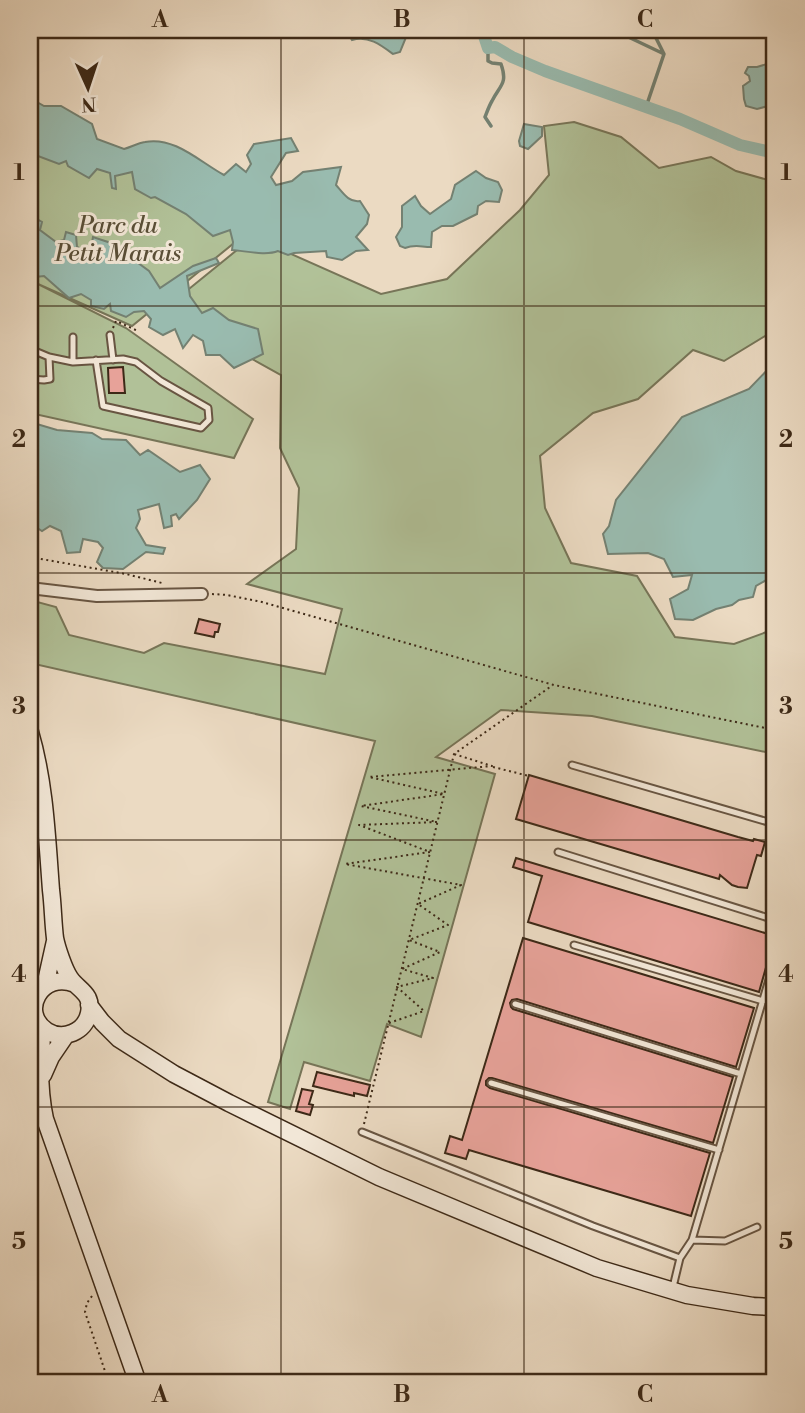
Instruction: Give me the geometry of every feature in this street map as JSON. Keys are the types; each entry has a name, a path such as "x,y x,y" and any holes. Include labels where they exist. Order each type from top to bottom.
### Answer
{"street":[{"path":"30,588 97,596 202,594"},
{"path":"30,733 45,815 55,939 68,974 85,992 89,1005 85,1023 71,1033 51,1057 40,1082"},
{"path":"55,939 34,1003 43,1043 40,1096 45,1119 138,1383"},
{"path":"39,989 51,982 63,980 75,984"},
{"path":"89,1005 119,1039 174,1074 379,1177 597,1268 687,1295 775,1307"},
{"path":"36,1021 50,1032 90,1032 119,1039"}],"lane":[{"path":"110,335 113,359"},
{"path":"73,337 73,362"},
{"path":"30,349 49,357 73,362 96,360 123,359 136,362 161,381 208,408 209,419 201,428 103,405 96,360"},
{"path":"30,379 50,379 49,357"},
{"path":"572,765 775,824"},
{"path":"558,852 775,920"},
{"path":"574,945 763,1001"},
{"path":"673,1290 680,1258 692,1240 775,959"},
{"path":"515,1004 741,1074"},
{"path":"491,1083 719,1150"},
{"path":"362,1132 680,1258"},
{"path":"692,1240 725,1241 757,1227"}],"path":[{"path":"110,335 116,321 138,331"},
{"path":"30,557 126,574 164,584"},
{"path":"202,594 227,595 262,602 554,685 775,730"},
{"path":"362,1132 454,754 554,685"},
{"path":"454,754 529,776"},
{"path":"444,794 369,777 492,766"},
{"path":"437,822 361,806 444,794"},
{"path":"430,852 359,825 437,822"},
{"path":"418,904 461,885 345,864 430,852"},
{"path":"409,940 448,925 418,904"},
{"path":"402,969 440,953 409,940"},
{"path":"397,987 433,978 402,969"},
{"path":"389,1023 424,1011 397,987"},
{"path":"102,1283 87,1303 85,1312 109,1383"}],"green space":[{"path":"574,122 621,137 659,168 711,157 736,171 775,182 775,330 724,361 693,350 638,399 593,413 540,456 545,508 571,563 637,576 675,637 734,644 772,630 775,626 775,754 592,716 501,710 436,757 495,774 421,1037 387,1024 370,1081 304,1062 290,1109 268,1102 375,741 30,663 30,600 56,607 69,635 144,653 164,643 325,674 342,609 247,584 296,549 299,488 280,448 281,375 163,310 253,237 381,294 447,279 520,210 549,175 544,126"},
{"name":"Parc du Petit Marais","path":"30,124 266,217 132,326 38,284 126,328 253,419 234,458 30,413"}],"water":[{"path":"357,30 409,30 400,52 393,54 369,40 352,40 350,37"},
{"path":"767,52 775,58 768,106 757,109 746,106 743,86 750,81 745,73 748,67 767,64"},
{"path":"30,98 44,106 61,106 92,124 97,139 124,149 145,142 166,143 186,151 224,175 236,164 246,172 251,164 247,155 254,144 291,138 298,151 286,153 271,177 276,185 292,181 303,172 341,167 336,185 349,199 360,201 369,215 367,224 356,237 368,250 356,251 342,260 327,257 326,251 288,255 278,251 262,253 232,250 230,230 213,236 186,214 135,189 132,172 115,176 116,189 112,188 110,173 97,169 89,178 68,166 66,161 59,164 30,153"},
{"path":"524,124 542,127 542,136 528,149 520,146 519,141"},
{"path":"476,171 498,182 502,190 499,202 486,201 478,206 477,214 453,226 442,226 432,232 431,247 400,246 396,237 402,227 402,206 415,196 430,214 451,199 455,185"},
{"path":"30,215 42,222 40,230 56,242 64,240 66,232 76,235 77,247 90,253 93,237 111,243 149,271 160,288 193,266 216,258 219,263 187,276 190,296 202,313 213,308 229,320 258,329 263,354 234,368 220,355 206,355 203,341 193,335 183,348 175,329 163,335 149,327 151,319 144,311 134,312 126,317 111,311 110,304 104,309 91,306 91,300 81,294 69,298 44,276 30,275"},
{"path":"775,362 775,575 756,586 753,597 739,600 693,620 675,619 670,599 688,589 692,575 673,577 664,559 648,553 608,554 603,534 609,526 616,500 682,417 749,389"},
{"path":"30,422 57,430 92,433 102,439 126,440 140,455 148,450 180,472 200,465 210,479 197,500 179,519 176,514 171,516 172,526 164,528 159,504 138,510 140,519 136,528 146,545 165,548 163,554 146,552 123,569 103,568 97,562 103,548 98,542 83,539 80,552 67,553 61,531 50,526 42,531 30,526"}],"building":[{"path":"123,367 125,393 109,393 108,368"},
{"path":"199,619 220,624 214,637 195,633"},
{"path":"529,775 738,837 765,842 761,856 757,855 747,888 738,887 720,875 719,879 516,819"},
{"path":"516,858 775,936 759,992 528,922 542,876 513,867"},
{"path":"523,938 754,1008 736,1067 517,999 510,1003 513,1009 733,1077 713,1143 492,1078 486,1081 490,1088 710,1153 691,1216 469,1150 466,1159 445,1153 450,1136 462,1140"},
{"path":"317,1072 370,1085 367,1096 354,1093 354,1096 313,1086"},
{"path":"302,1089 313,1091 309,1104 313,1105 310,1115 296,1111"}],"waterway":[{"path":"485,30 483,33 488,48 495,47 545,71 680,119 740,145 775,153"},
{"path":"618,30 662,53"},
{"path":"646,107 664,54 652,30"},
{"path":"488,48 488,61 501,64 504,76 485,117 491,126"}]}
